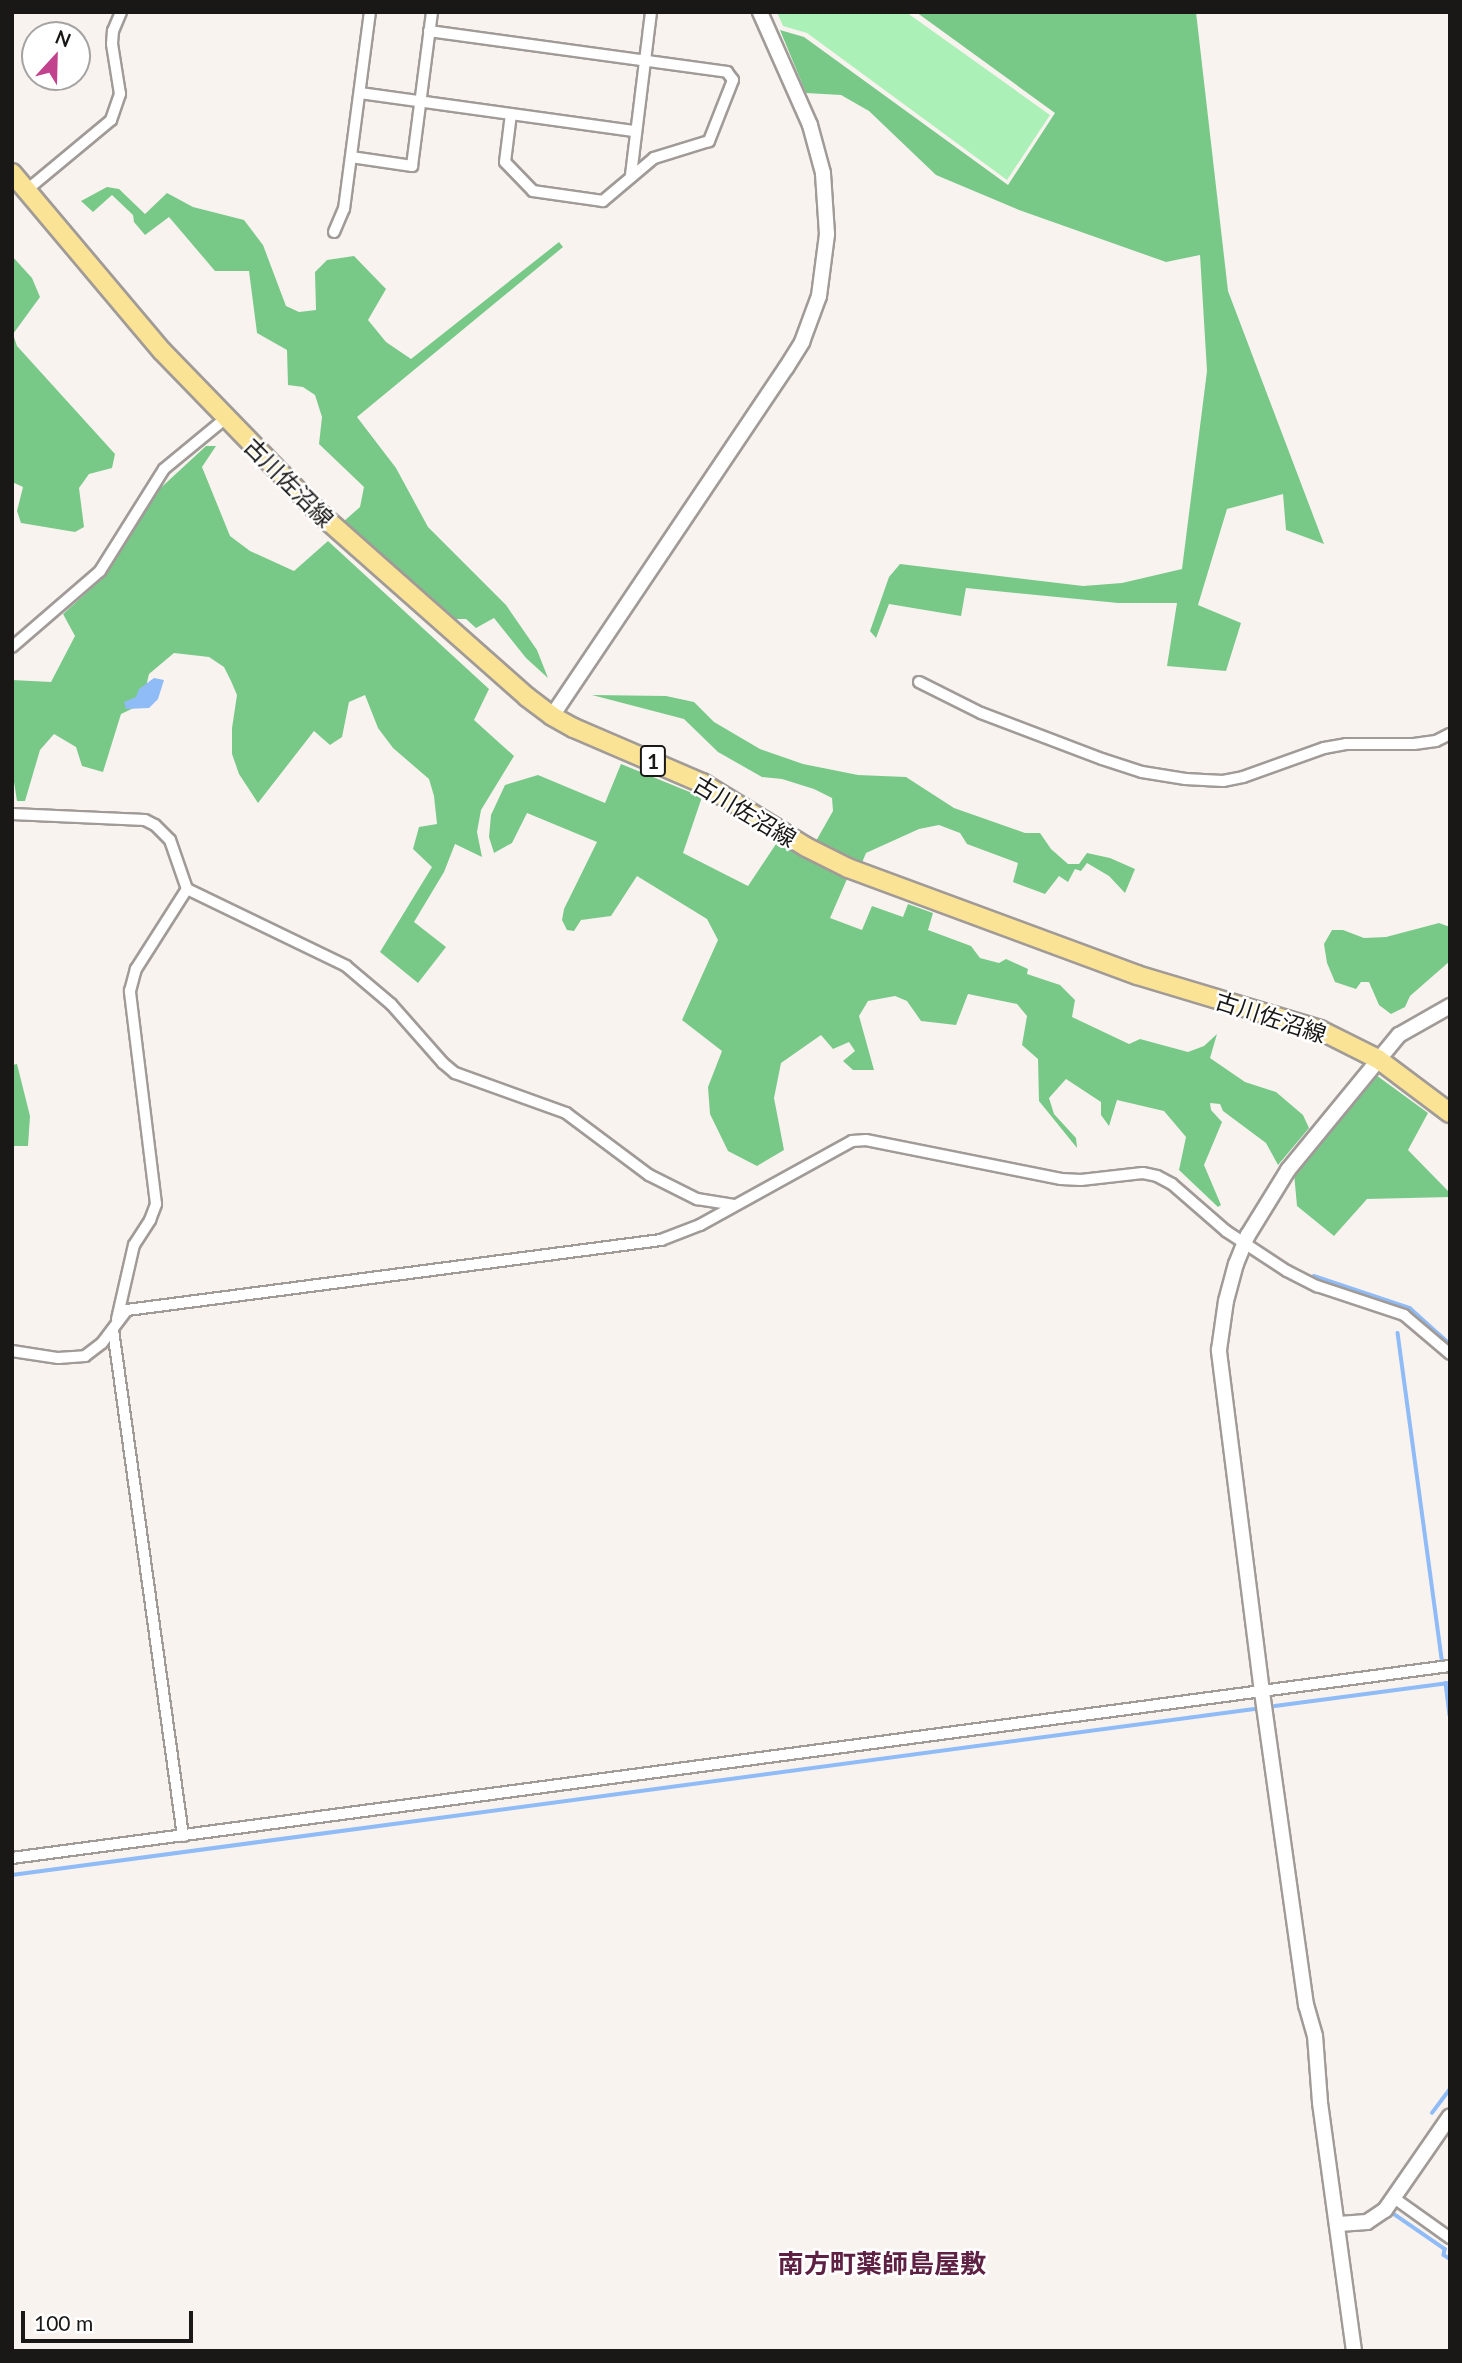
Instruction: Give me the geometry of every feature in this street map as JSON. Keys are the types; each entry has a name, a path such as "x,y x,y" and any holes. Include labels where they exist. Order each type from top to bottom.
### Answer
{"main road":[{"name":"古川佐沼線","path":"12,173 162,351 226,418 346,538 527,698 552,716 702,783 806,847 848,869 1137,975 1320,1030 1378,1059 1450,1113"}],"street":[{"path":"28,189 111,120 120,94 112,44 113,31 121,12"},
{"path":"334,232 344,209 370,12"},
{"path":"351,157 412,166 432,12"},
{"path":"631,175 651,12"},
{"path":"552,716 786,369 802,342 820,296 827,234 823,173 810,125 760,12"},
{"path":"429,31 727,72 733,80 709,141 654,158 603,201 533,191 505,162 511,114"},
{"path":"360,93 635,131"},
{"path":"12,647 100,571 164,469 226,418"},
{"path":"919,682 981,713 1102,759 1142,772 1185,779 1223,781 1243,777 1324,748 1346,744 1414,744 1436,741 1450,734"},
{"path":"12,814 145,820 164,831 170,840 187,889 345,966 391,1004 425,1045 455,1073 566,1113 649,1175 697,1199 733,1205"},
{"path":"183,1836 115,1324 134,1245 150,1220 156,1204 130,991 136,969 187,889"},
{"path":"1354,2351 1339,2224 1320,2102 1315,2036 1306,2005 1262,1692 1219,1350 1226,1301 1245,1243 1288,1170 1399,1035 1450,1006"},
{"path":"12,1351 58,1358 85,1356 127,1310 643,1243 680,1234 852,1140 866,1140 1061,1179 1081,1180 1143,1173 1157,1176 1245,1243 1317,1286 1404,1315 1450,1354"},
{"path":"12,1858 1450,1666"},
{"path":"1339,2224 1367,2222 1385,2210 1450,2116"},
{"path":"1394,2198 1450,2238"}],"green space":[{"path":"777,12 906,12 1050,115 1007,180 807,33 783,26"},
{"path":"916,12 1196,12 1228,291 1324,544 1286,530 1283,494 1227,509 1198,605 1241,623 1226,671 1167,666 1177,603 1118,603 966,588 961,616 889,604 876,638 870,631 889,577 900,564 1083,586 1122,583 1182,569 1207,371 1200,255 1166,262 1019,210 936,175 869,111 841,95 806,93 780,30 804,37 1008,185 1055,113"},
{"path":"107,187 119,189 145,214 167,193 193,207 244,220 263,245 286,306 299,312 316,310 315,272 327,260 354,256 386,289 368,320 386,342 411,359 559,242 563,247 357,417 396,468 428,527 506,605 537,650 548,678 526,658 494,618 476,628 466,619 452,619 343,522 360,507 364,487 319,444 322,417 315,395 303,387 288,385 287,350 257,333 249,271 215,271 169,217 145,235 134,222 133,215 112,195 93,212 81,201"},
{"path":"12,256 32,278 40,297 13,334 17,346 115,454 112,468 89,474 79,488 84,527 75,532 21,523 17,511 23,487 12,482"},
{"path":"206,446 216,446 202,467 230,536 250,551 294,571 328,541 489,689 474,720 514,756 481,810 477,832 482,857 455,844 444,872 414,922 446,947 418,983 380,952 432,867 413,849 419,827 437,824 434,796 429,779 393,748 378,728 365,695 349,702 342,737 330,745 314,731 258,803 239,774 232,754 232,728 237,695 224,667 209,657 174,653 149,674 142,704 121,714 103,772 82,766 76,747 54,734 40,750 25,801 17,801 12,769 12,680 51,682 75,636 63,614 105,576 153,495"},
{"path":"592,695 666,696 694,702 714,722 760,749 803,764 858,775 906,777 954,808 1025,833 1040,833 1051,849 1068,864 1079,864 1087,853 1110,858 1135,869 1125,893 1109,876 1087,863 1081,871 1075,869 1068,882 1059,876 1045,894 1013,882 1018,863 967,844 960,833 939,825 919,829 866,853 861,865 816,841 833,811 832,798 782,779 762,777 718,752 684,719"},
{"path":"621,764 702,797 683,853 748,886 778,841 847,879 830,918 862,930 872,906 903,917 908,904 933,913 928,930 971,946 980,958 999,963 1006,959 1028,969 1027,974 1060,985 1075,1000 1072,1017 1129,1044 1140,1039 1188,1052 1204,1046 1217,1034 1210,1058 1245,1082 1276,1092 1303,1115 1309,1128 1278,1165 1266,1143 1223,1111 1220,1104 1210,1103 1211,1110 1222,1122 1204,1165 1221,1205 1218,1207 1179,1170 1186,1137 1164,1111 1117,1100 1109,1126 1101,1115 1101,1102 1066,1079 1049,1098 1054,1114 1076,1138 1077,1148 1039,1101 1038,1059 1022,1045 1027,1016 1017,1004 968,994 956,1025 921,1021 907,1001 895,996 868,1001 859,1016 874,1070 853,1070 843,1061 855,1051 849,1042 833,1049 821,1035 781,1063 774,1098 784,1150 757,1166 728,1151 710,1114 708,1087 722,1051 682,1020 718,940 707,919 637,876 611,916 581,920 574,931 567,930 562,920 564,909 597,842 527,813 512,843 494,853 489,837 491,815 505,785 538,775 605,803"},
{"path":"1439,923 1450,927 1450,961 1410,996 1405,1007 1391,1014 1379,1005 1369,982 1361,982 1356,989 1335,982 1327,963 1324,944 1332,930 1343,930 1364,938 1386,937"},
{"path":"17,1064 30,1116 28,1146 12,1146 12,1065"},
{"path":"1376,1075 1428,1113 1408,1150 1450,1193 1450,1197 1367,1199 1334,1236 1297,1206 1294,1173"}],"water":[{"path":"154,678 164,680 158,699 149,708 126,709 124,702 136,697 139,689"}],"waterway":[{"path":"1314,1276 1410,1308 1450,1344"},
{"path":"1398,1333 1442,1660"},
{"path":"1446,1683 1450,1715"},
{"path":"1275,1706 1450,1683"},
{"path":"12,1875 1254,1709"},
{"path":"1432,2113 1450,2089"},
{"path":"1394,2214 1445,2249 1444,2255 1450,2259"}],"district":[{"name":"南方町薬師島屋敷","path":"882,2264"}]}
